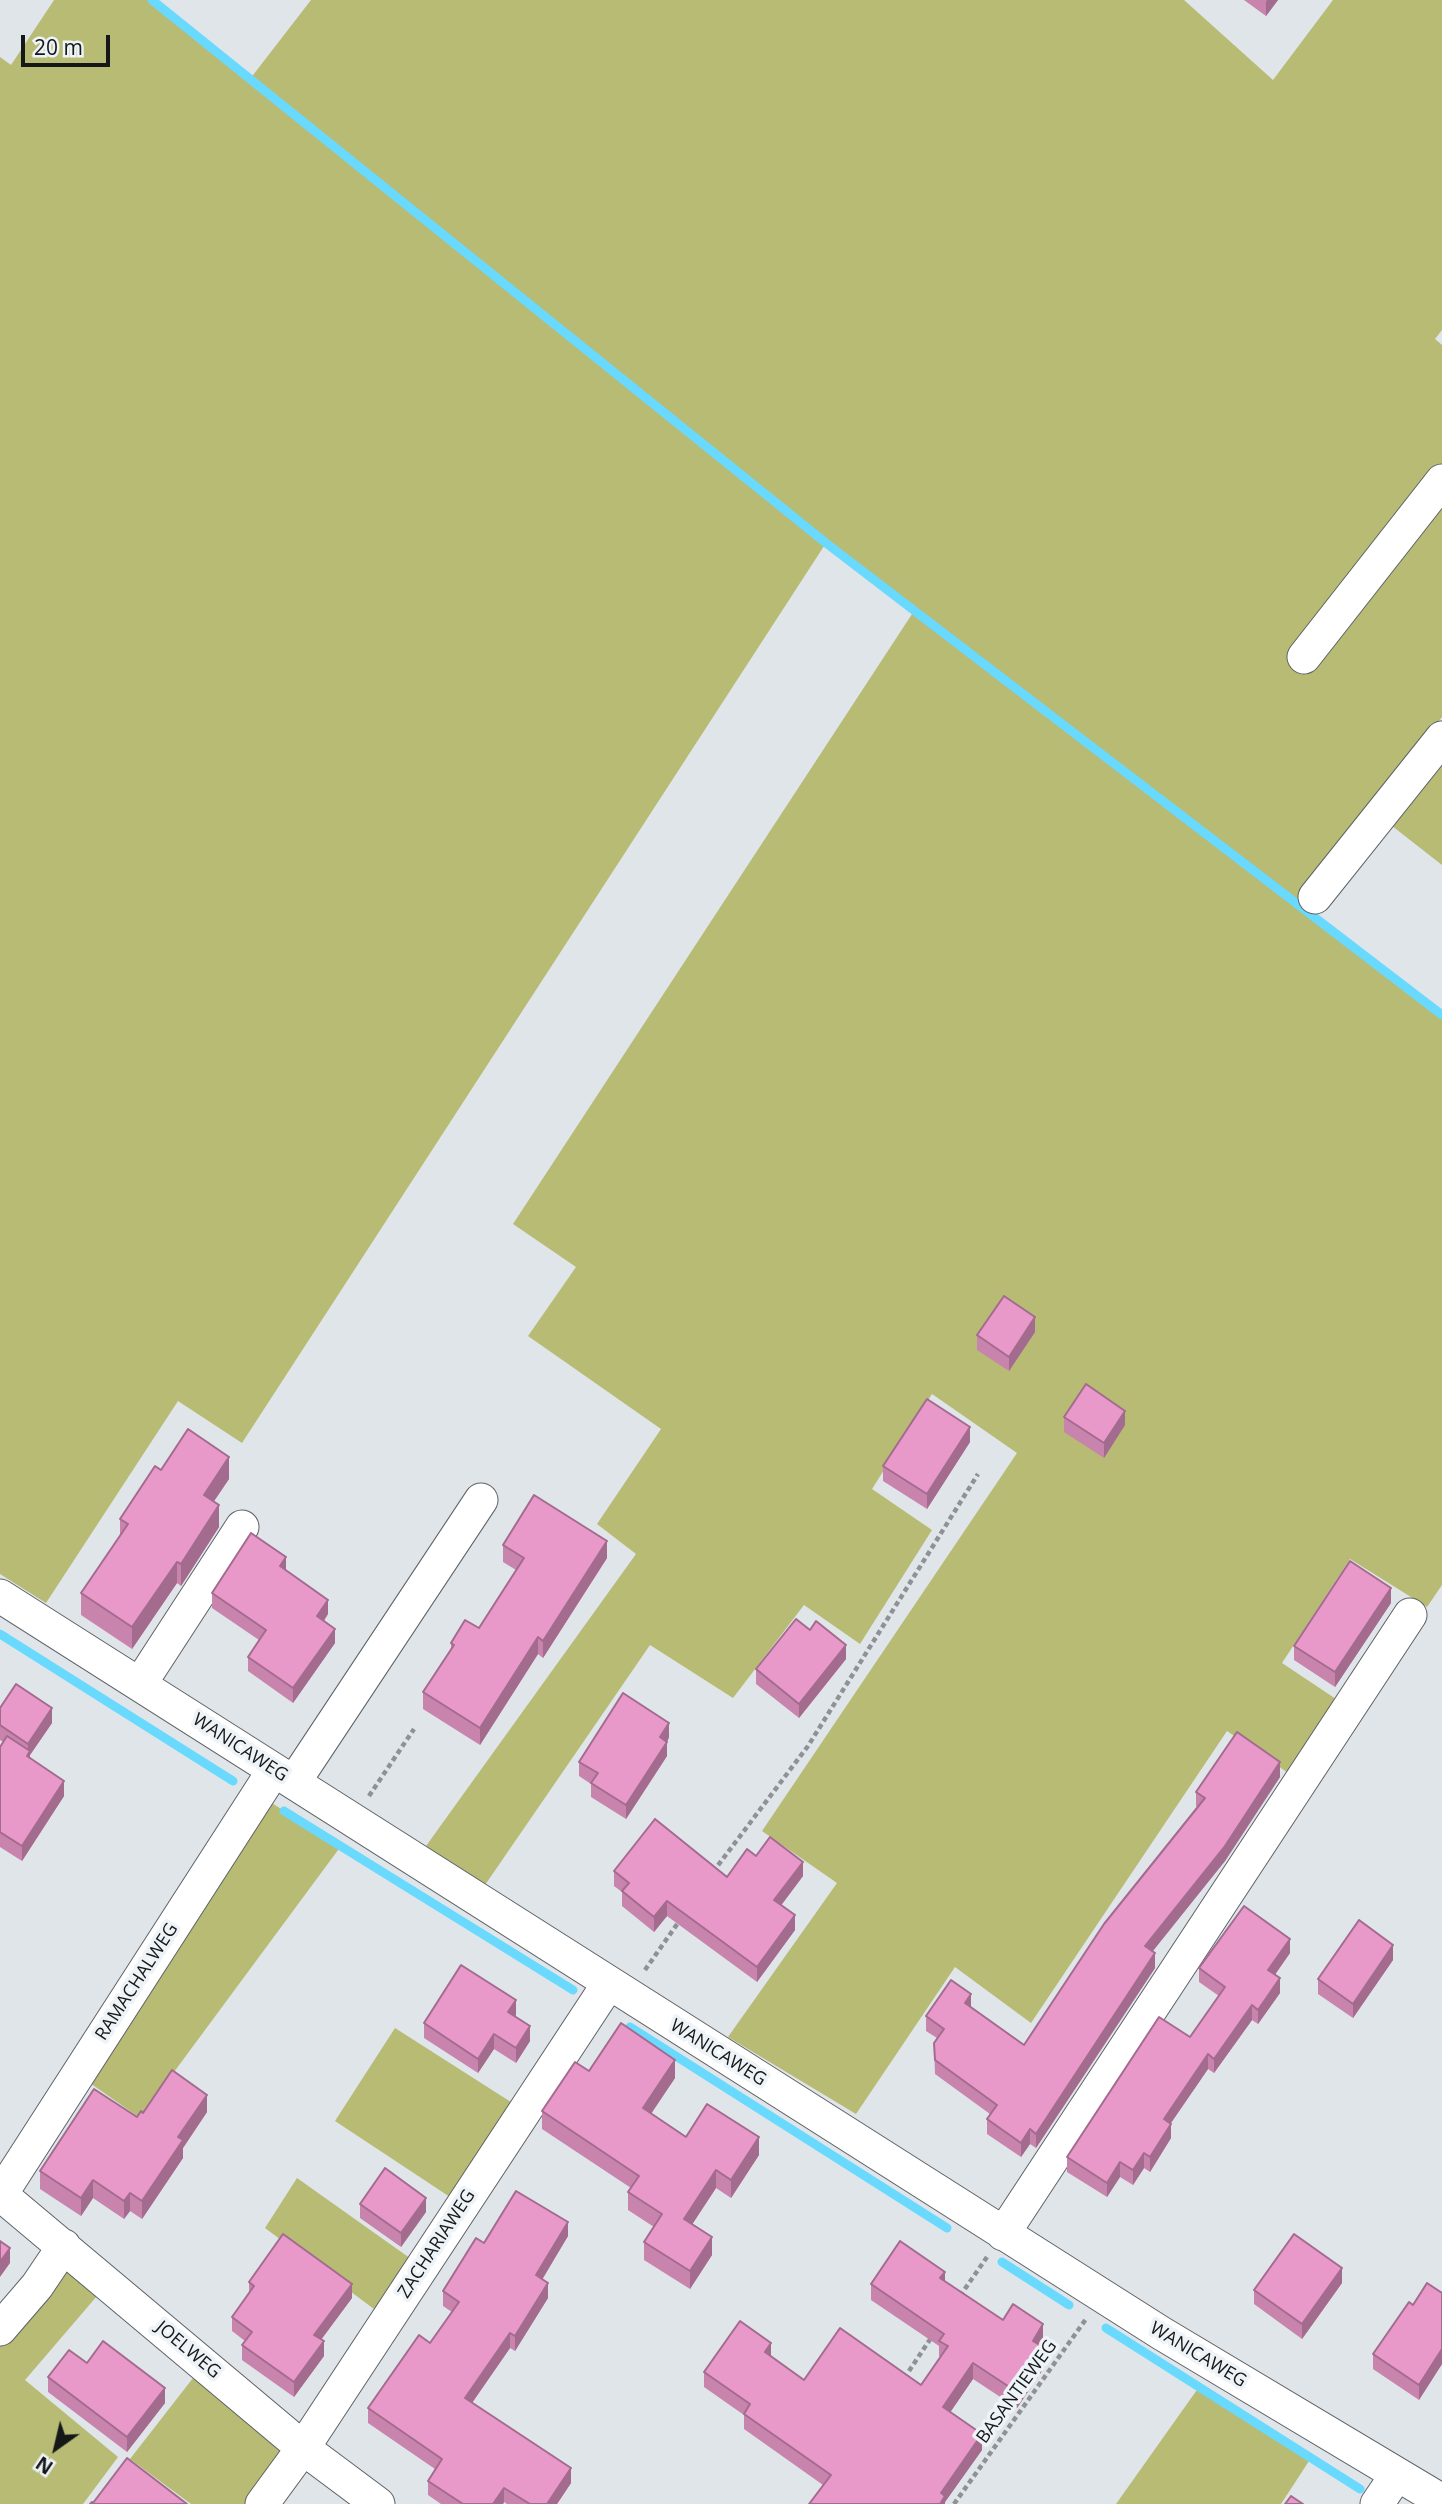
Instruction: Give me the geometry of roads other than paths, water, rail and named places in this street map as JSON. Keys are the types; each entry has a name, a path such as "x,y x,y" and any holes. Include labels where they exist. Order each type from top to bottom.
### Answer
{"street":[{"path":"1304,657 1442,481"},
{"path":"1315,897 1442,738"},
{"name":"RAMACHALWEG","path":"0,2194 284,1776 481,1500"},
{"path":"141,1684 242,1527"},
{"name":"WANICAWEG","path":"0,1596 1003,2234 1396,2476 1442,2501"},
{"path":"1003,2234 1410,1615"},
{"name":"ZACHARIAWEG","path":"262,2504 619,1989"},
{"name":"JOELWEG","path":"0,2194 303,2448 378,2504"},
{"path":"0,2329 37,2286 64,2246"},
{"path":"1377,2504 1396,2476"}],"waterway":[{"path":"152,0 826,543 1442,1015"},
{"path":"0,1634 233,1781"},
{"path":"284,1811 573,1990"},
{"path":"630,2027 947,2228"},
{"path":"1002,2262 1069,2305"},
{"path":"1106,2328 1360,2489"}]}
